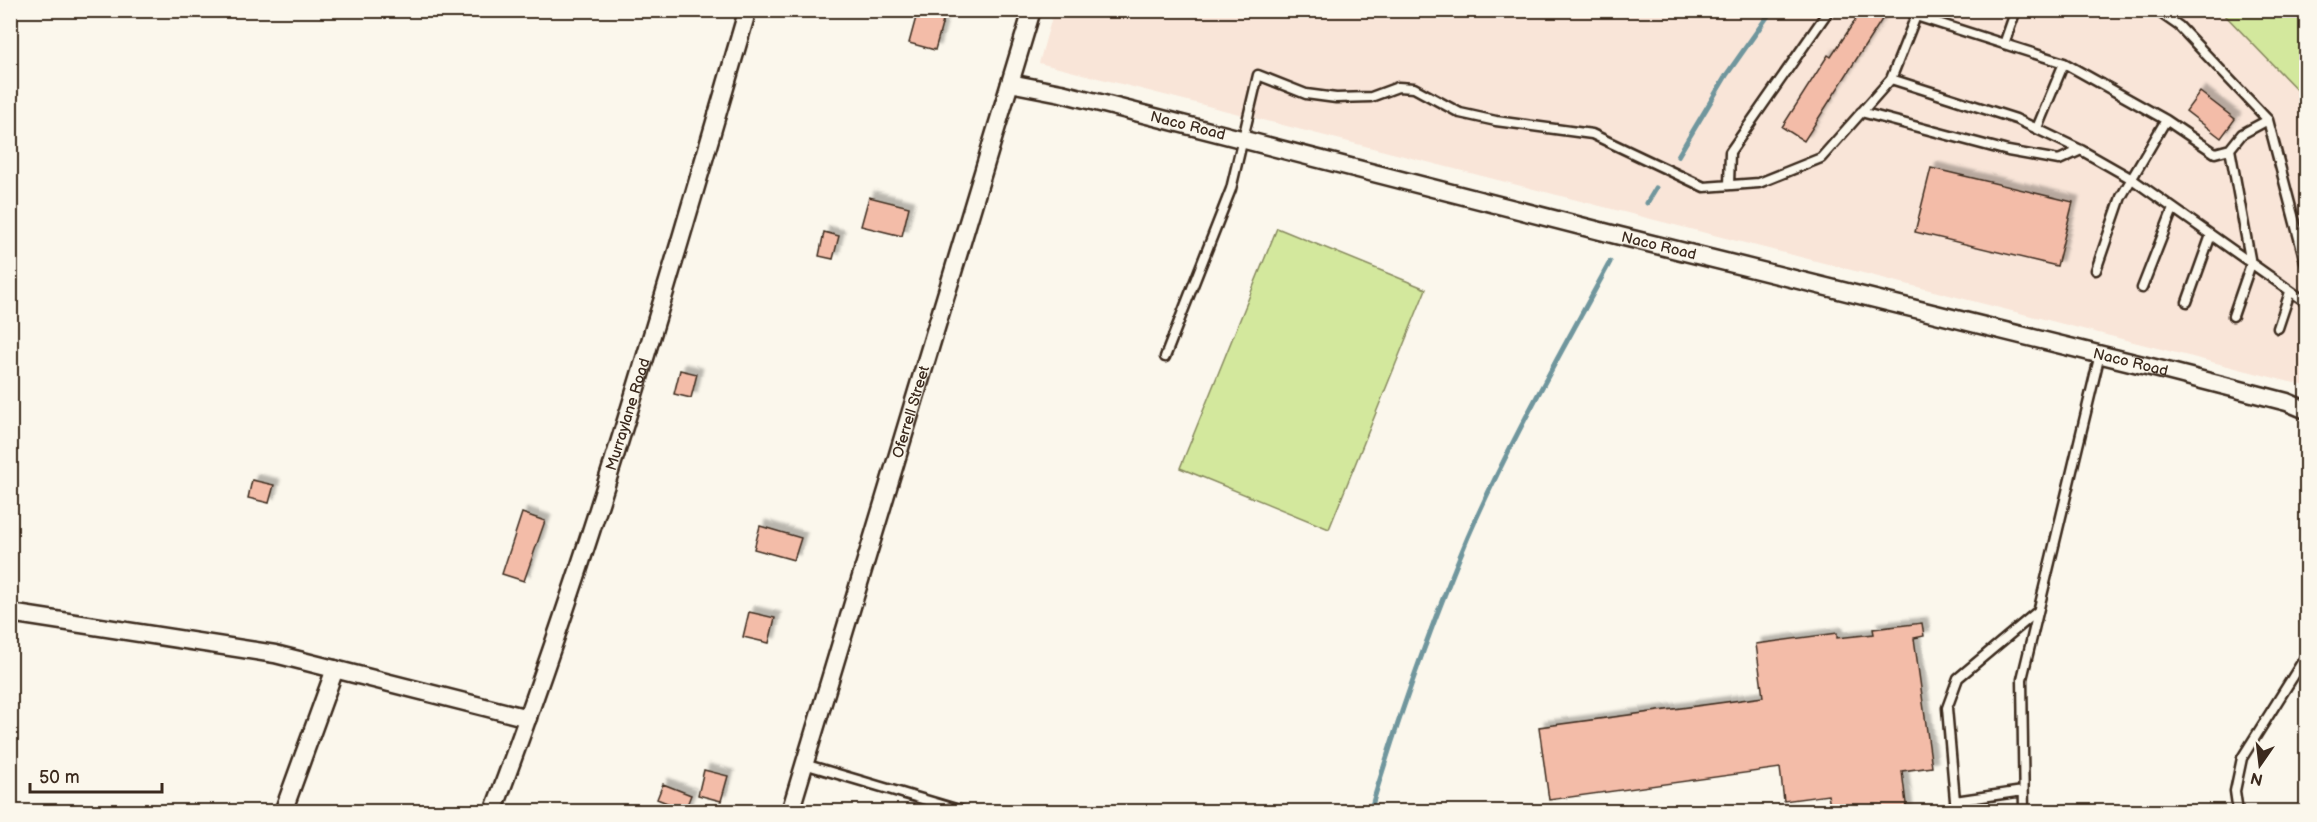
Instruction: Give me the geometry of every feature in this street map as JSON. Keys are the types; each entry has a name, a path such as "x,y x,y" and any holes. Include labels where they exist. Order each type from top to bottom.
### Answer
{"street":[{"name":"Murraylane Road","path":"493,812 582,564 651,341 745,20 744,10"},
{"name":"Oferrell Street","path":"790,812 1032,10"},
{"name":"Naco Road","path":"1010,82 2100,354 2287,402 2307,410"},
{"path":"10,613 275,654 528,718"},
{"path":"283,812 335,669"}],"lane":[{"path":"1729,185 1730,152 1829,10"},
{"path":"2004,44 2016,10"},
{"path":"2157,10 2179,26 2268,120 2307,265"},
{"path":"1165,357 1231,189 1258,75 1306,94 1336,98 1371,97 1398,87 1414,88 1460,113 1496,121 1592,134 1704,187 1759,183 1821,158 1891,79 1915,13 2064,63 2166,120 2215,153 2230,149 2242,134 2268,120"},
{"path":"2037,128 2064,63"},
{"path":"1891,79 2037,128 2081,150 2132,179 2307,302"},
{"path":"1861,112 2008,151 2059,160 2081,150"},
{"path":"2096,270 2121,197 2166,120"},
{"path":"2230,149 2252,264 2233,315"},
{"path":"2142,288 2173,209"},
{"path":"2187,302 2211,235"},
{"path":"2278,328 2290,292"},
{"path":"2024,812 2022,679 2100,354"},
{"path":"1956,812 1947,708 1958,678 2039,611"},
{"path":"2238,812 2235,791 2242,758 2307,656"},
{"path":"804,764 966,812"},
{"path":"1955,801 2023,790"}],"shaded area":[{"path":"1054,10 2221,11 2306,99 2306,386 1039,63"}],"green space":[{"path":"2221,11 2306,11 2306,99"},
{"path":"1277,228 1426,289 1329,529 1180,468"}],"building":[{"path":"918,10 946,10 935,50 909,43"},
{"path":"1862,10 1888,10 1804,141 1782,127 1828,55 1831,57"},
{"path":"2200,92 2235,119 2221,138 2186,111"},
{"path":"1931,168 2073,202 2057,266 1915,232"},
{"path":"869,197 909,207 902,236 861,226"},
{"path":"824,232 839,236 833,259 819,256"},
{"path":"680,370 697,374 691,398 674,394"},
{"path":"252,480 274,485 269,503 248,498"},
{"path":"522,513 545,521 524,581 502,574"},
{"path":"760,526 801,538 794,560 754,549"},
{"path":"749,612 775,618 769,643 743,637"},
{"path":"1922,623 1924,636 1914,638 1932,767 1902,771 1907,812 1831,812 1828,795 1784,801 1780,768 1549,800 1539,727 1763,697 1756,644 1837,633 1837,638 1874,634 1873,629"},
{"path":"704,770 728,776 721,801 698,795"},
{"path":"663,784 691,795 685,810 657,799"}],"waterway":[{"path":"1678,156 1727,74 1772,10"},
{"path":"2303,10 2306,16"},
{"path":"1647,203 1656,188"},
{"path":"1370,812 1415,673 1468,537 1518,433 1610,262"}]}
